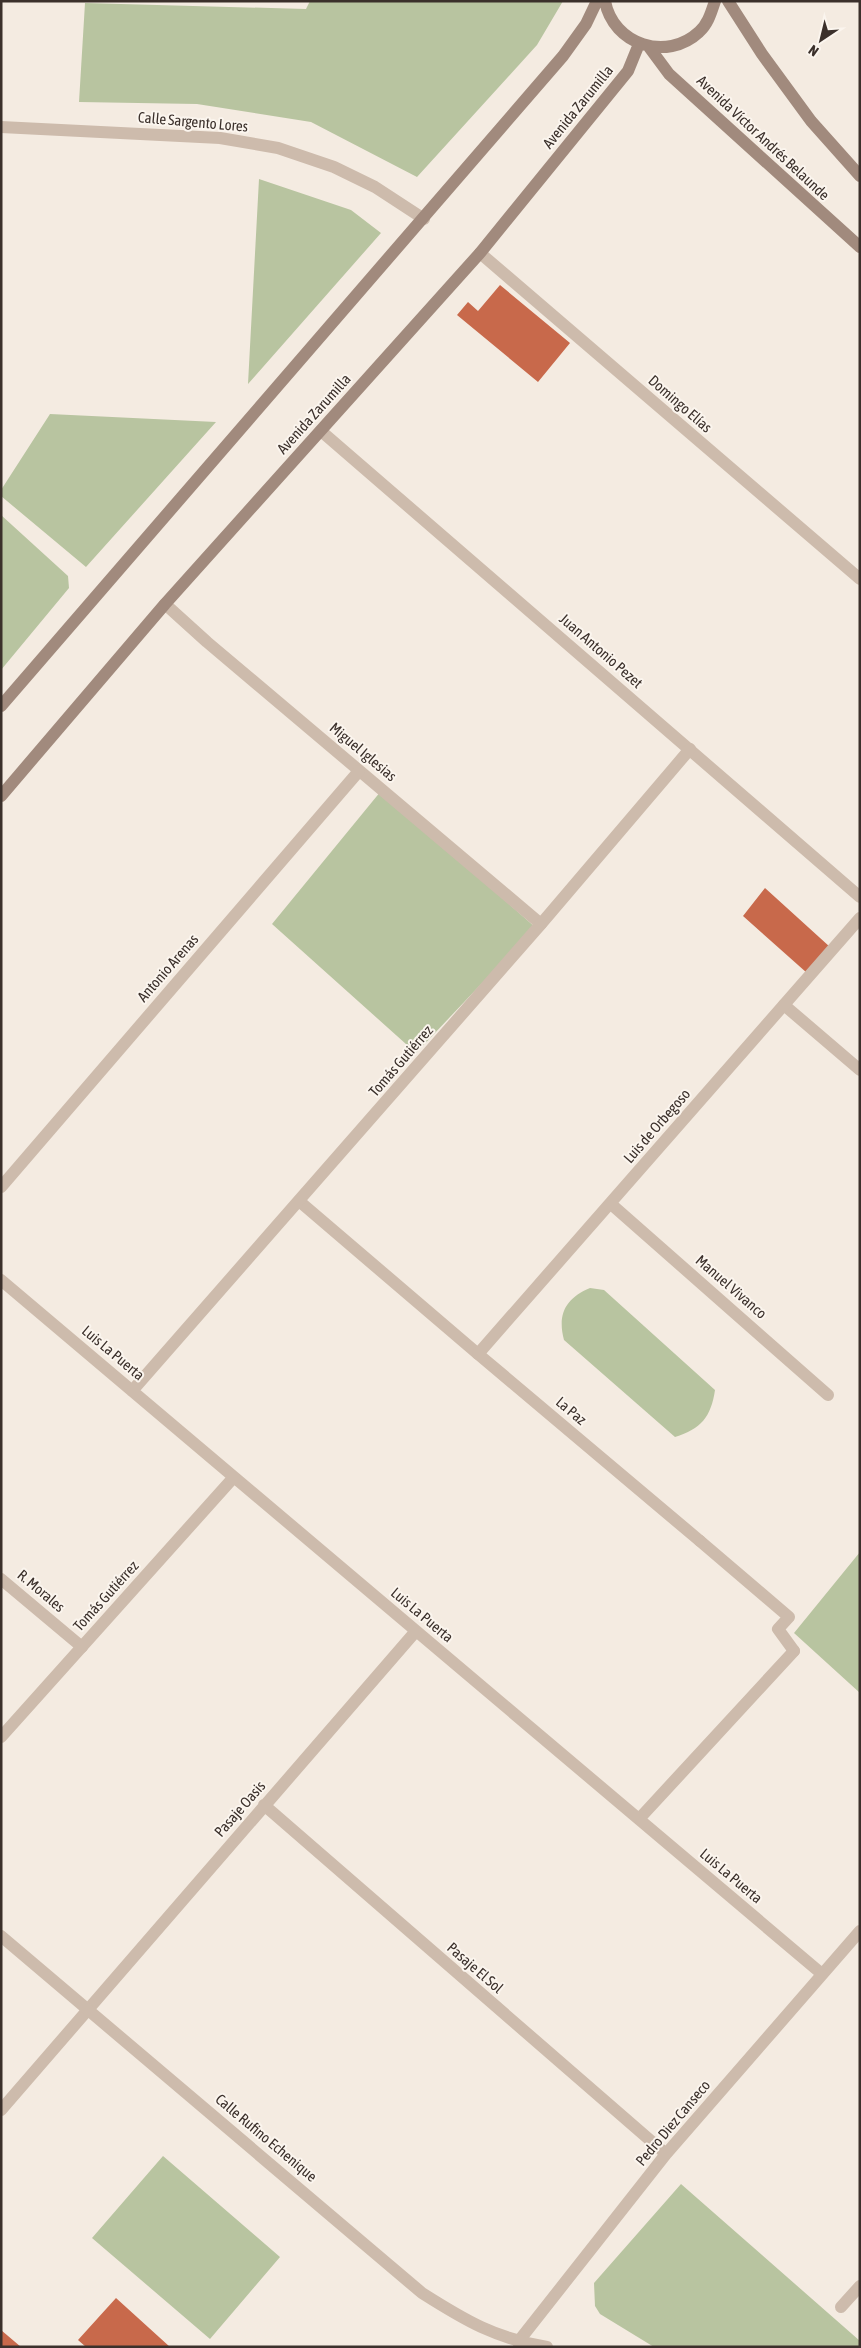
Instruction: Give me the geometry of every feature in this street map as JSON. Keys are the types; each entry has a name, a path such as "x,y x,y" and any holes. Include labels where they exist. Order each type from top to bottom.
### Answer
{"main road":[{"path":"1,706 563,56 586,24 597,1"},
{"name":"Avenida Víctor Andrés Belaunde","path":"605,1 612,20 623,34 644,46 669,74 860,247"},
{"path":"644,46 667,48 684,43 700,32 710,16 715,1"},
{"path":"728,1 762,54 811,121 860,176"},
{"name":"Avenida Zarumilla","path":"1,796 165,604 480,253 628,71 644,46"}],"street":[{"name":"Calle Sargento Lores","path":"1,126 220,138 278,148 334,167 375,187 424,219"},
{"name":"Domingo Elías","path":"480,253 860,580"},
{"name":"Juan Antonio Pezet","path":"321,431 860,896"},
{"name":"Miguel Iglesias","path":"165,604 541,924"},
{"name":"Tomás Gutiérrez","path":"132,1391 541,924 690,749"},
{"name":"Antonio Arenas","path":"1,1187 359,771"},
{"name":"Luis de Orbegoso","path":"478,1354 860,918"},
{"path":"784,1005 860,1070"},
{"name":"La Paz","path":"300,1201 789,1617 778,1629 794,1651 639,1819"},
{"name":"Manuel Vivanco","path":"611,1204 828,1395"},
{"name":"Luis La Puerta","path":"1,1280 822,1974"},
{"name":"Tomás Gutiérrez","path":"1,1737 234,1477"},
{"name":"R. Morales","path":"1,1579 82,1647"},
{"name":"Pasaje Oasis","path":"1,2110 416,1631"},
{"name":"Pasaje El Sol","path":"264,1805 666,2154"},
{"name":"Pedro Diez Canseco","path":"520,2344 666,2154 860,1931"},
{"name":"Calle Rufino Echenique","path":"1,1936 422,2293 467,2321 520,2344 547,2347"},
{"path":"842,2307 860,2286"}],"green space":[{"path":"310,1 563,1 537,45 417,177 311,122 197,104 79,102 85,3 306,9"},
{"path":"259,179 351,210 381,233 248,384"},
{"path":"50,414 216,422 86,567 1,496 1,490"},
{"path":"1,515 68,576 69,588 1,670"},
{"path":"381,791 535,927 416,1053 272,924"},
{"path":"590,1288 604,1290 715,1390 711,1408 698,1426 675,1437 564,1340 562,1322 565,1308 575,1297"},
{"path":"860,1552 860,1693 794,1633"},
{"path":"163,2156 280,2257 210,2339 92,2238"},
{"path":"681,2184 860,2341 860,2347 654,2347 600,2314 595,2306 594,2283"}],"building":[{"path":"500,285 570,343 538,382 457,315 468,302 478,311"},
{"path":"765,888 830,947 807,973 743,916"},
{"path":"116,2298 170,2347 86,2347 78,2340"},
{"path":"1,2330 21,2347 1,2347"}]}
